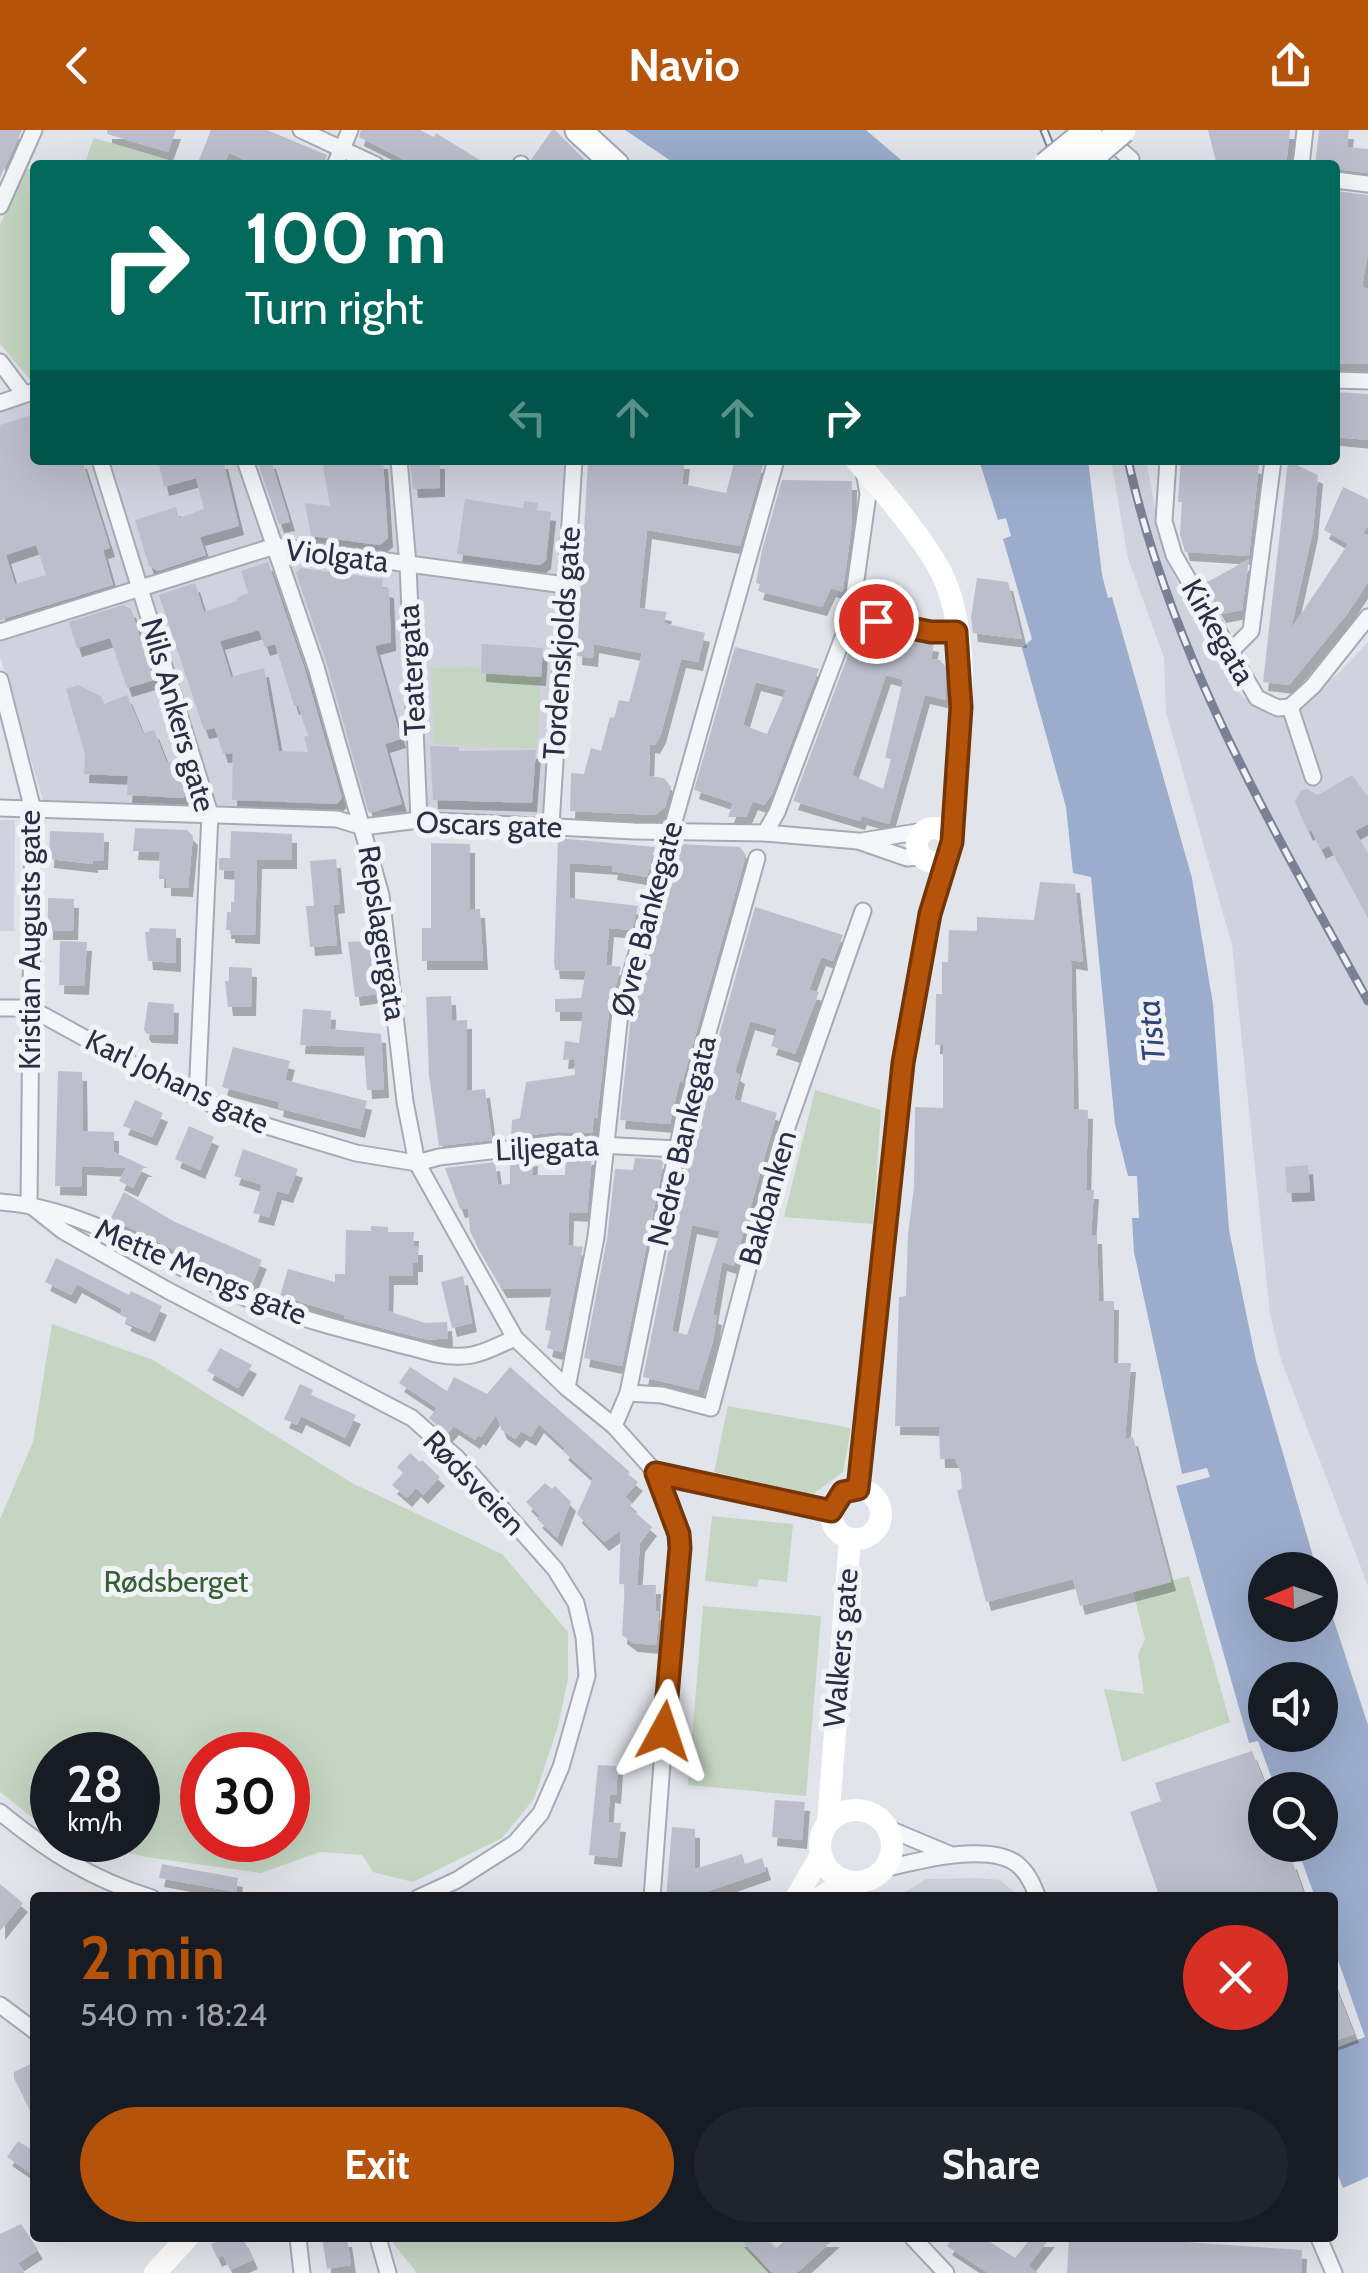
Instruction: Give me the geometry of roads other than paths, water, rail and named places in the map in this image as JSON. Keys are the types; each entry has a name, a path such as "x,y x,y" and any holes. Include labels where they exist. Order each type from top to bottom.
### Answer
{"main road":[{"path":"578,130 611,160"},
{"path":"1053,160 1093,130"},
{"path":"1088,160 1123,130"}],"street":[{"path":"0,206 34,130"},
{"path":"300,130 367,160"},
{"path":"337,160 350,130"},
{"path":"1093,130 1131,160"},
{"path":"1115,130 1133,160"},
{"path":"1302,160 1305,130"},
{"path":"1340,181 1368,184"},
{"path":"0,362 30,392 0,403"},
{"path":"1340,380 1368,381"},
{"name":"Nils Ankers gate","path":"102,465 210,814 198,1097"},
{"name":"Repslagergata","path":"247,465 364,827 381,895 405,1102 417,1163 515,1338 614,1426 656,1473"},
{"name":"Teatergata","path":"399,465 408,565 419,820"},
{"name":"Tordenskjolds gate","path":"551,826 574,465"},
{"name":"Øvre Bankegate","path":"567,1388 596,1237 620,1014 775,465"},
{"path":"765,834 777,812 851,616 868,494 861,465"},
{"path":"656,1473 831,1511 843,1492 858,1489 895,1127 934,896 951,848 961,707 956,632 946,584 861,465"},
{"name":"Kirkegata","path":"1168,465 1164,520 1174,555 1257,698 1278,708 1290,707 1313,777"},
{"path":"1229,653 1251,632 1272,465"},
{"name":"Violgata","path":"0,632 275,546 565,586"},
{"path":"851,616 931,632 956,632"},
{"path":"1290,707 1313,686 1368,617"},
{"name":"Kristian Augusts gate","path":"0,680 33,810 29,1204"},
{"path":"934,896 920,858 918,838 954,768"},
{"name":"Oscars gate","path":"0,808 336,820 364,827 419,820 765,834 858,842 907,858 920,858"},
{"path":"924,831 936,827 946,832 951,848"},
{"name":"Oscars gate","path":"858,842 924,831"},
{"path":"920,858 941,861 951,848"},
{"name":"Nedre Bankegata","path":"614,1426 628,1393 678,1149 757,858"},
{"name":"Bakbanken","path":"628,1393 662,1395 711,1408 780,1147 863,911"},
{"name":"Karl Johans gate","path":"0,1008 30,1008 240,1118 356,1153 417,1163"},
{"name":"Liljegata","path":"417,1163 518,1146 604,1143 678,1149"},
{"name":"Mette Mengs gate","path":"0,1202 29,1204 156,1252 257,1302 364,1335 458,1359 478,1355 515,1338"},
{"name":"Rødsveien","path":"29,1204 63,1231 167,1290 412,1418 456,1457 555,1570 576,1603 584,1638 586,1676 561,1766 541,1813 515,1843 431,1892"},
{"path":"652,1892 680,1548 679,1534 656,1473"},
{"name":"Walkers gate","path":"831,1511 836,1529 850,1539 868,1536 881,1515 874,1497 858,1489"},
{"name":"Walkers gate","path":"828,1824 830,1758 850,1539"},
{"name":"Walkers gate","path":"830,1758 853,1810"},
{"path":"949,1854 887,1828 873,1814 853,1810 839,1814 820,1838 821,1855 830,1872 846,1881 860,1882 884,1869 949,1854 1004,1857 1016,1863 1035,1892"},
{"path":"0,1812 70,1865 136,1892"},
{"path":"884,1869 892,1849 887,1828"},
{"path":"799,1892 821,1855"},
{"path":"829,1892 846,1881"},
{"path":"0,2005 30,2027"},
{"path":"155,2273 183,2242"},
{"path":"298,2242 302,2273"},
{"path":"379,2242 388,2273"},
{"path":"917,2242 946,2273"},
{"path":"1320,2242 1334,2273"}],"water":[{"path":"625,130 866,130 901,160 670,160"},
{"name":"Tista","path":"981,465 1089,465 1102,575 1108,598 1112,597 1192,878 1213,1004 1229,1230 1256,1361 1312,1552 1248,1552 1248,1642 1338,1642 1338,1633 1368,1725 1368,2177 1343,2188 1338,2176 1338,2047 1365,2037 1338,1960 1338,1892 1313,1892 1302,1862 1338,1862 1338,1772 1269,1772 1262,1752 1338,1752 1338,1662 1248,1662 1248,1739 1176,1486 1210,1477 1207,1468 1182,1474 1134,1252 1132,1218 1139,1218 1137,1176 1128,1176 1115,1124 1091,877 1073,873 1066,807 1022,648 1032,639 1003,539 1011,536 1006,518 998,520"}],"railway":[{"path":"1044,130 1056,160"},
{"path":"1129,465 1170,603 1228,739 1368,1001"}],"park label":[{"name":"Rødsberget","path":"176,1582"}]}
